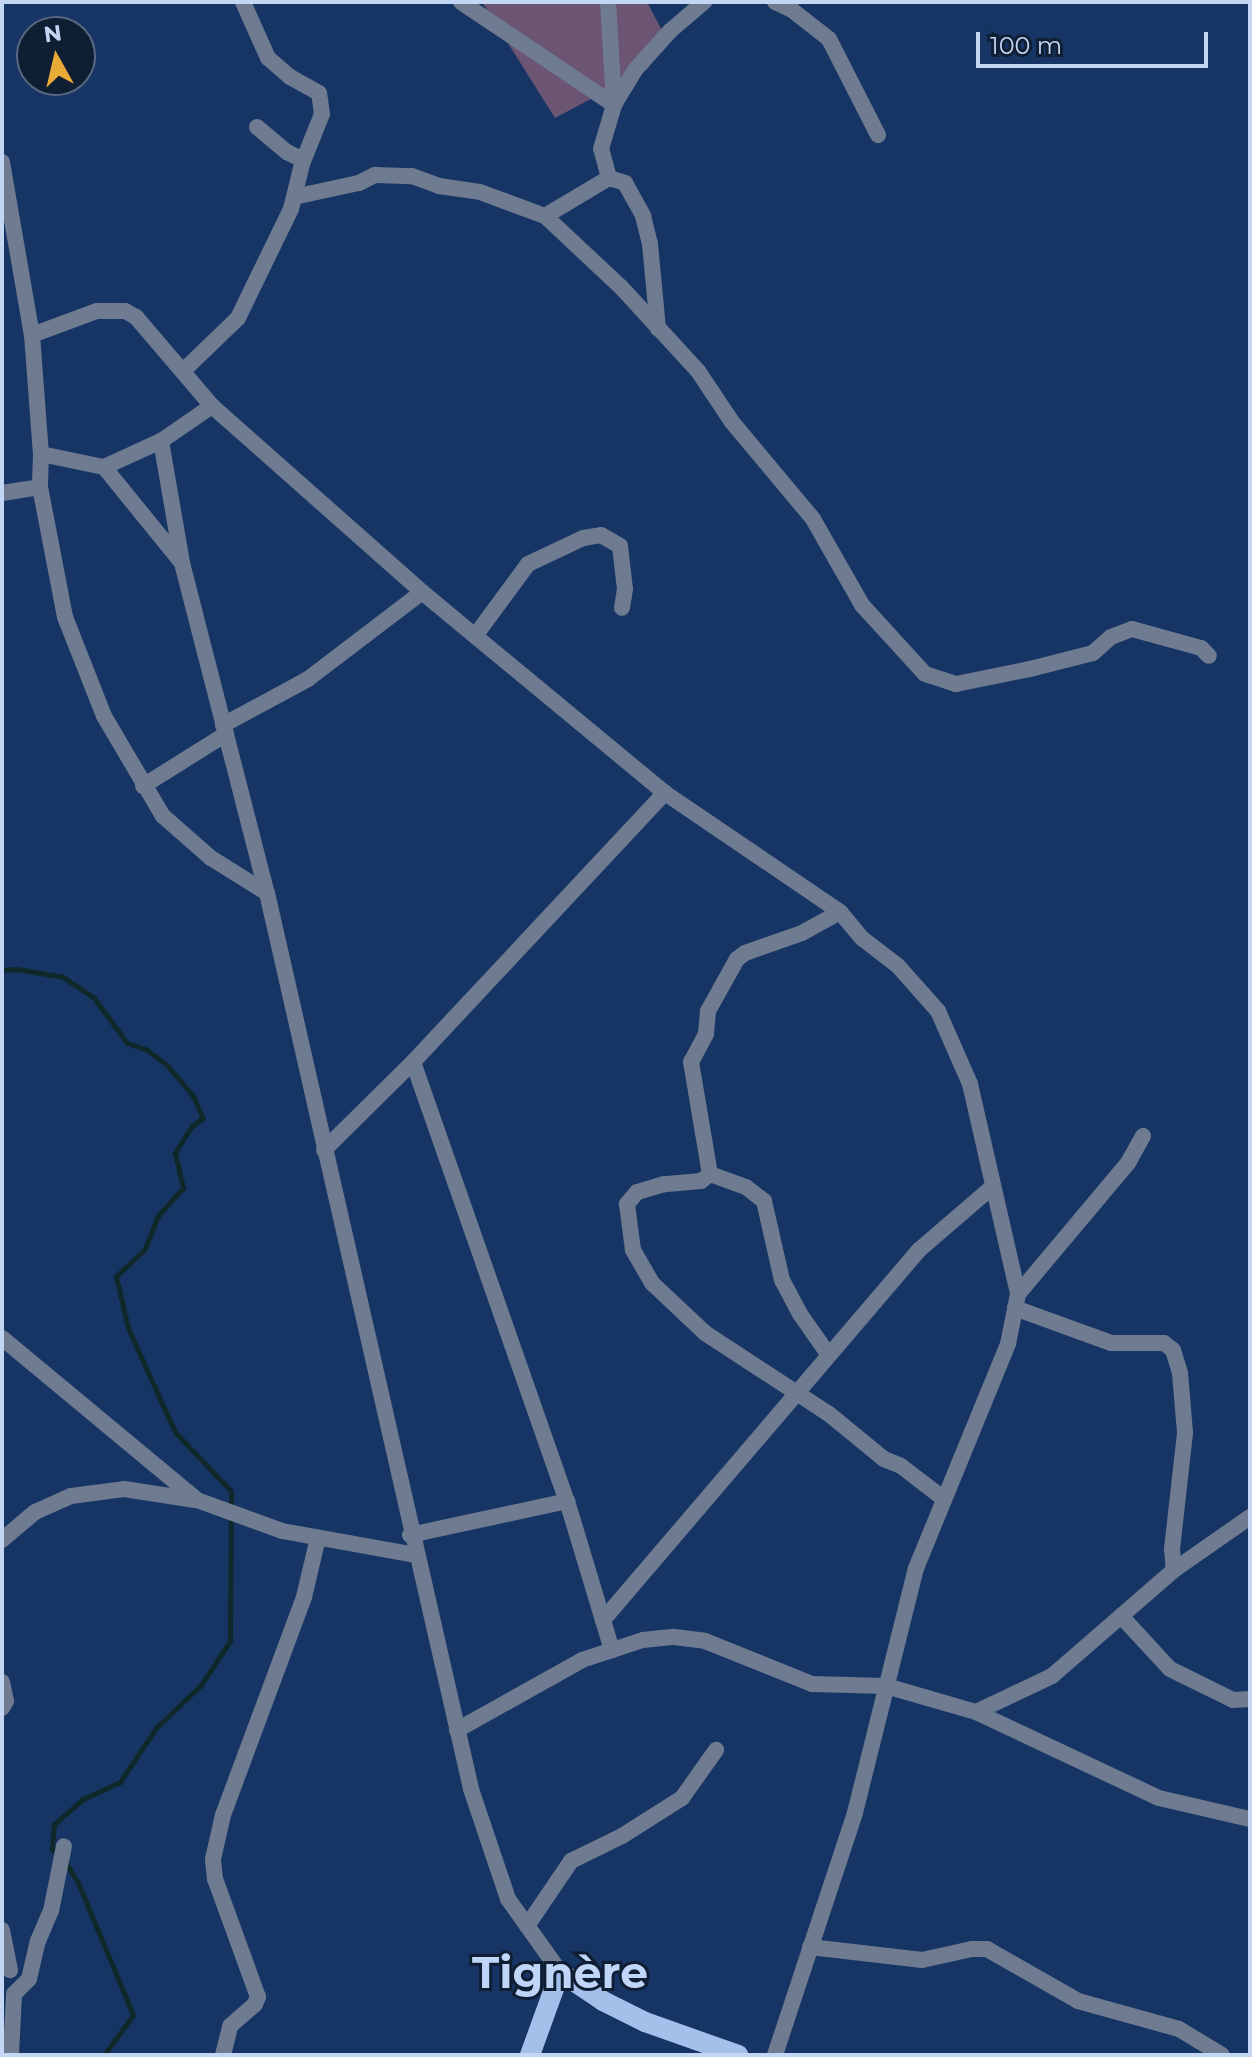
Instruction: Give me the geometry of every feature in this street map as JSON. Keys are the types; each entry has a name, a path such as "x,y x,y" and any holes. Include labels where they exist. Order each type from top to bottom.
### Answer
{"main road":[{"path":"530,2055 560,1972 603,2001 645,2022 738,2055"}],"street":[{"path":"183,371 238,318 291,209 303,160 322,114 322,100 311,85 290,77 268,58 243,2"},
{"path":"461,2 614,105"},
{"path":"608,2 614,105"},
{"path":"609,178 601,149 614,105 635,70 670,31 704,2"},
{"path":"775,2 792,10 829,39 878,135"},
{"path":"257,127 287,152 303,160"},
{"path":"2,162 32,335 41,454 40,487 65,617 73,641 104,716 163,816 211,858 267,893"},
{"path":"294,197 359,183 375,175 412,176 439,186 480,192 545,216 621,287 698,371 732,422 813,519 862,605 925,674 956,684 1030,669 1093,653 1111,637 1132,629 1201,648 1209,656"},
{"path":"545,216 609,178 625,183 643,216 655,265 658,329"},
{"path":"32,335 97,311 125,311 146,325 212,406 422,592 665,793 840,912 863,939 898,966 938,1011 970,1084 1016,1301 1008,1344 916,1568 855,1813 775,2055"},
{"path":"41,454 104,467 161,441 212,406"},
{"path":"161,441 182,563 267,893 410,1535 471,1789 508,1899 560,1972"},
{"path":"104,467 182,563"},
{"path":"2,493 40,487"},
{"path":"475,636 528,564 583,538 601,535 620,546 625,589 622,608"},
{"path":"143,786 225,729 308,679 422,592"},
{"path":"324,1150 413,1062 665,793"},
{"path":"710,1174 691,1062 706,1034 708,1011 740,955 802,933 840,912"},
{"path":"413,1062 567,1501 612,1650"},
{"path":"1016,1301 1128,1163 1143,1136"},
{"path":"710,1174 746,1187 764,1201 782,1280 800,1314 828,1354"},
{"path":"710,1174 701,1181 664,1184 637,1192 627,1204 633,1250 653,1284 705,1333 944,1499"},
{"path":"603,1620 794,1392 919,1250 991,1188"},
{"path":"1016,1301 1111,1343 1164,1343 1173,1350 1180,1373 1185,1433 1172,1549 1174,1570"},
{"path":"2,1338 197,1500"},
{"path":"2,1540 35,1512 71,1496 124,1489 197,1500 282,1531 415,1555"},
{"path":"410,1535 567,1501"},
{"path":"976,1712 1052,1676 1174,1570 1250,1517"},
{"path":"223,2055 230,2026 255,2004 258,1997 215,1879 213,1859 223,1815 304,1597 318,1538"},
{"path":"1121,1616 1170,1669 1233,1700 1250,1699"},
{"path":"457,1730 582,1660 643,1640 674,1637 705,1641 812,1684 886,1686 976,1712 1159,1798 1250,1819"},
{"path":"2,1682 6,1701 2,1708"},
{"path":"527,1926 571,1861 622,1836 682,1798 716,1750"},
{"path":"11,2055 14,1994 29,1979 38,1941 51,1911 64,1846"},
{"path":"2,1930 10,1970"},
{"path":"810,1947 922,1960 972,1949 987,1949 1078,2001 1179,2029 1222,2055"}],"shaded area":[{"path":"482,2 647,2 667,40 643,55 649,68 555,118"}],"waterway":[{"path":"2,970 17,969 63,977 94,998 127,1043 147,1050 167,1065 193,1096 203,1118 191,1127 175,1153 183,1188 158,1216 145,1249 116,1276 128,1328 175,1432 231,1491 230,1641 201,1685 156,1728 120,1782 83,1799 54,1824 52,1849 66,1863 79,1885 133,2015 104,2055"}],"district":[{"name":"Tignère","path":"560,1972"}]}
